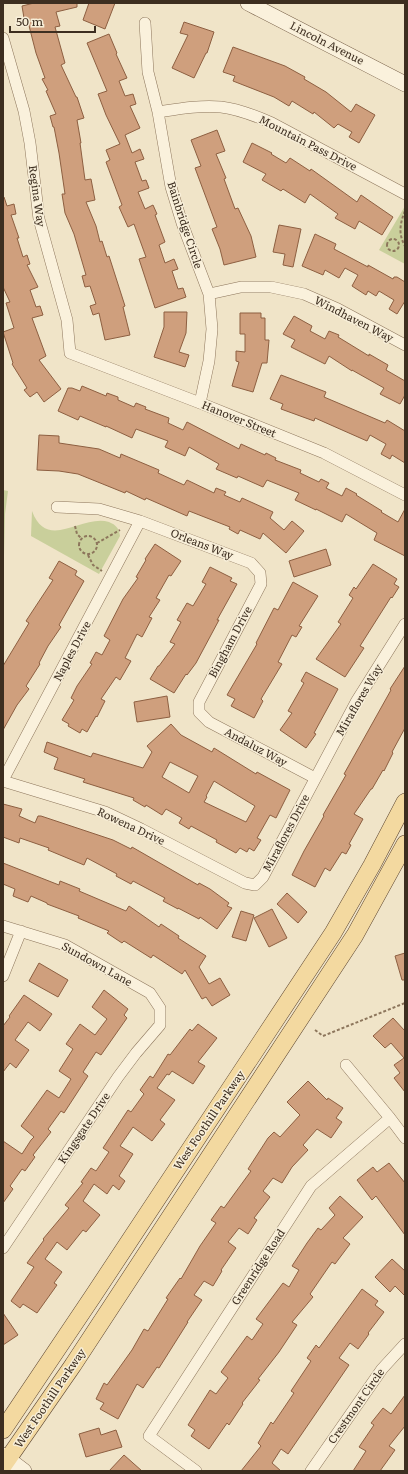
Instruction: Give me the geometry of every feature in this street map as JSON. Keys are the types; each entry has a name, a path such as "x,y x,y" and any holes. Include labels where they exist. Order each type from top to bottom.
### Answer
{"main road":[{"name":"Lincoln Avenue","path":"248,3 405,84"},
{"name":"West Foothill Parkway","path":"3,1430 333,933 372,865 405,802"},
{"name":"West Foothill Parkway","path":"5,1460 134,1273 273,1058 355,935 405,844"},
{"path":"5,1460 24,1471"}],"street":[{"name":"Bainbridge Circle","path":"145,23 148,72 158,112 171,187 182,223 209,294 212,329 209,361 200,403"},
{"name":"Regina Way","path":"3,38 24,111 30,143 39,219 67,320 70,353"},
{"name":"Mountain Pass Drive","path":"158,112 220,107 272,122 405,194"},
{"name":"Windhaven Way","path":"209,294 241,288 272,287 304,294 338,309 405,345"},
{"name":"Hanover Street","path":"70,353 324,453 405,495"},
{"name":"Orleans Way","path":"57,507 99,508 140,521 251,563 260,573"},
{"name":"Naples Drive","path":"3,780 140,521"},
{"name":"Bingham Drive","path":"199,712 199,702 261,584 260,573"},
{"name":"Miraflores Way","path":"315,778 356,702 405,624"},
{"name":"Andaluz Way","path":"199,712 208,722 315,778"},
{"name":"Miraflores Drive","path":"255,885 263,877 315,778"},
{"name":"Rowena Drive","path":"3,780 105,812 245,883 255,885"},
{"name":"Sundown Lane","path":"3,926 65,945 150,993 160,1008"},
{"path":"3,976 21,931"},
{"name":"Kingsgate Drive","path":"3,1248 118,1077 160,1025 160,1008"},
{"path":"346,1065 405,1138"},
{"name":"Greenridge Road","path":"196,1471 149,1436 310,1186 390,1118"},
{"name":"Crestmont Circle","path":"311,1471 382,1369 405,1344"}],"path":[{"path":"405,211 400,228 402,242 405,246"},
{"path":"391,240 396,240 399,243 399,247 396,250 393,251 388,248 388,243 391,240"},
{"path":"75,526 77,534 82,539"},
{"path":"97,543 120,530"},
{"path":"88,555 96,551 97,543 92,537 85,536 79,544 80,550 88,555 93,565 102,571"},
{"path":"315,1030 323,1036 405,1003"}],"green space":[{"path":"405,206 405,264 379,250"},
{"path":"3,490 8,491 5,514 3,597"},
{"path":"32,511 39,523 47,529 66,529 99,521 109,522 115,526 119,531 120,536 99,574 31,536"}],"building":[{"path":"34,3 77,3 77,7 56,12 60,26 55,27 65,63 61,65 77,97 84,118 77,120 80,143 85,180 91,179 95,200 86,202 96,226 100,242 102,241 107,257 109,256 125,306 123,307 130,335 105,340 99,313 93,315 90,306 96,304 90,286 85,287 82,276 86,275 74,234 65,213 62,194 65,194 59,153 54,127 50,116 56,114 46,91 48,90 42,79 45,78 36,53 27,18 24,18 22,6"},
{"path":"89,3 115,3 105,29 83,20"},
{"path":"184,22 214,32 207,53 194,78 172,68 188,35 180,33"},
{"path":"109,34 127,78 119,81 125,96 133,94 136,104 130,106 140,128 125,135 132,153 140,149 144,159 135,162 142,181 146,180 149,188 138,192 145,209 153,205 165,242 159,245 165,263 174,259 178,269 172,271 178,289 183,288 186,297 155,308 139,259 146,257 134,224 128,227 119,207 122,205 106,162 110,160 106,150 120,144 98,94 107,91 87,43"},
{"path":"233,47 285,66 305,77 304,79 326,92 351,112 356,104 375,115 359,143 349,137 352,132 338,124 334,128 314,112 313,114 292,101 289,106 274,97 233,81 235,76 223,72"},
{"path":"217,130 225,151 216,154 226,178 224,179 235,209 238,208 251,236 256,257 224,265 220,249 212,229 217,227 195,168 201,166 191,140"},
{"path":"252,143 272,153 271,154 286,163 290,158 310,171 311,169 357,202 361,195 393,217 382,235 359,221 355,229 335,218 338,214 310,194 305,203 283,189 281,191 262,180 266,174 243,162"},
{"path":"3,197 7,206 14,204 16,214 11,215 19,238 17,238 23,257 27,255 30,264 27,265 38,287 30,290 36,307 40,306 43,315 32,318 46,356 39,360 61,389 44,402 37,392 30,397 24,390 27,388 12,364 13,363 3,332 14,328 6,303 10,302 3,287"},
{"path":"279,225 301,229 293,267 283,265 285,254 273,252"},
{"path":"315,234 336,244 334,249 393,279 394,277 397,277 405,282 405,301 397,314 389,309 394,300 379,291 376,296 368,291 366,295 352,286 358,275 345,268 339,278 325,270 323,275 302,266"},
{"path":"164,312 187,312 186,333 179,352 189,355 185,367 154,357 164,327"},
{"path":"240,313 261,313 261,318 265,318 265,340 269,340 267,363 262,363 253,392 232,386 239,362 236,361 236,351 245,352 245,334 240,334"},
{"path":"294,316 312,326 310,331 325,339 329,331 339,335 338,337 369,356 369,354 388,365 386,370 405,381 405,395 400,404 380,394 384,388 352,371 329,356 325,364 291,347 295,340 283,334"},
{"path":"281,375 326,392 324,397 385,423 387,420 405,431 405,463 392,455 390,459 381,454 386,444 370,435 367,441 315,418 314,421 281,409 283,404 270,399"},
{"path":"82,386 106,396 107,393 118,397 118,400 134,407 136,403 146,407 145,409 169,418 168,423 183,430 187,422 239,449 241,444 265,455 266,453 276,458 275,460 301,470 300,473 319,482 321,479 329,483 326,488 342,496 346,488 398,522 405,509 405,556 374,540 377,533 346,514 342,522 295,500 299,493 267,480 263,487 238,476 237,478 216,469 219,464 189,447 185,456 165,447 168,441 136,429 132,438 80,416 78,420 58,411 68,388 80,391"},
{"path":"39,435 59,436 59,443 99,449 120,458 121,454 159,470 158,473 184,485 187,480 214,493 216,488 226,492 224,495 240,502 242,498 273,512 270,518 284,530 292,521 304,531 286,553 263,533 260,539 240,530 238,534 229,529 230,527 189,511 187,516 146,498 145,500 126,491 125,493 78,474 37,470"},
{"path":"155,544 181,561 171,576 169,575 156,598 160,600 149,617 152,618 142,637 137,634 125,658 131,661 120,680 116,677 101,699 105,701 97,717 96,716 87,732 82,729 80,733 68,726 69,724 62,720 74,700 71,698 77,686 92,664 90,663 96,652 102,655 110,640 104,636 123,599 138,578 136,577"},
{"path":"326,549 331,565 294,577 289,561"},
{"path":"59,561 77,571 75,575 84,581 59,625 61,627 48,646 39,663 40,664 26,686 29,689 17,705 3,730 3,666 29,623 26,621 53,580 49,578"},
{"path":"373,564 397,579 394,584 399,587 360,646 364,648 345,677 316,659 341,624 338,622 353,598 349,595 354,587 356,589"},
{"path":"210,567 232,578 230,581 237,584 196,663 187,675 186,674 174,693 150,679 175,644 170,642 181,622 177,620 187,603 193,606 206,584 202,582"},
{"path":"293,582 318,596 299,626 302,627 296,637 292,635 278,662 282,664 261,699 263,701 254,718 231,706 235,699 227,695 257,644 256,643 274,608 278,610"},
{"path":"405,666 405,728 384,771 383,770 372,789 354,814 363,819 349,844 351,845 346,854 342,852 330,871 325,868 315,887 292,875 324,816 323,815 346,775 344,774 391,690 390,689"},
{"path":"306,672 338,689 314,733 316,734 306,748 280,730 292,713 288,711 304,683 301,681"},
{"path":"167,696 170,717 137,722 134,702"},
{"path":"171,724 181,735 212,752 214,748 256,774 257,772 290,790 276,818 270,815 257,838 261,840 254,851 249,848 247,852 240,848 236,853 216,842 217,840 191,826 189,829 179,823 182,818 166,809 162,815 146,805 145,807 133,800 134,798 83,782 85,779 54,769 58,758 44,752 47,742 91,757 93,753 143,768 152,752 147,746","holes":["170,762 198,776 189,793 162,777","214,781 255,806 246,822 204,802"]},
{"path":"3,804 22,809 19,816 35,823 38,816 41,816 113,840 131,849 132,847 198,885 199,883 210,889 229,903 227,906 232,908 217,929 200,917 199,919 178,909 163,901 165,898 133,881 131,884 116,876 117,874 87,858 84,865 48,850 49,848 20,838 19,843 3,837"},
{"path":"3,863 59,885 60,881 80,889 79,891 126,911 129,906 159,927 161,924 179,936 178,938 206,956 199,967 209,984 220,978 230,995 212,1006 206,997 202,999 185,970 182,974 153,955 151,958 124,941 122,943 107,933 109,931 78,918 79,916 47,904 31,896 28,902 13,896 15,889 3,884"},
{"path":"287,893 307,912 298,923 277,904"},
{"path":"272,909 287,938 269,947 254,918"},
{"path":"241,911 254,915 246,941 232,937"},
{"path":"405,953 405,980 402,980 395,956"},
{"path":"39,963 68,980 58,997 29,981"},
{"path":"104,990 128,1009 124,1015 127,1018 101,1055 96,1052 83,1072 88,1076 64,1113 61,1111 48,1129 51,1132 33,1155 35,1157 25,1171 22,1169 10,1186 13,1189 3,1203 3,1141 22,1154 34,1137 21,1126 47,1090 59,1098 71,1079 59,1071 73,1049 66,1044 80,1024 95,1035 107,1019 92,1007"},
{"path":"24,995 52,1014 40,1031 28,1022 15,1040 29,1050 16,1068 10,1063 3,1072 3,1026"},
{"path":"393,1018 405,1031 405,1092 394,1078 400,1073 394,1065 404,1058 391,1043 385,1048 373,1036"},
{"path":"198,1024 217,1038 198,1062 205,1066 193,1084 172,1071 169,1075 167,1074 157,1088 175,1100 160,1120 165,1124 152,1141 133,1127 120,1146 133,1154 119,1176 125,1181 119,1190 113,1185 107,1194 94,1184 83,1201 100,1215 86,1232 83,1230 67,1250 57,1242 45,1259 62,1272 54,1283 57,1285 37,1313 23,1304 20,1308 11,1301 34,1267 27,1263 44,1240 43,1239 69,1208 65,1205 83,1183 81,1182 91,1168 96,1171 109,1152 103,1148 128,1110 131,1112 144,1094 140,1090 150,1076 153,1078 168,1054 170,1055 190,1029 192,1031"},
{"path":"308,1081 327,1100 328,1098 343,1108 336,1118 342,1122 331,1138 317,1129 303,1145 308,1150 292,1167 282,1183 273,1178 263,1191 270,1197 254,1218 257,1220 248,1234 239,1228 228,1242 236,1248 221,1270 222,1271 213,1286 204,1281 194,1295 202,1300 159,1368 157,1367 143,1388 137,1384 118,1419 100,1409 104,1403 96,1399 104,1383 107,1385 132,1350 144,1329 148,1331 168,1299 166,1298 180,1278 181,1279 200,1246 216,1223 211,1220 221,1206 224,1208 251,1171 248,1169 268,1138 274,1132 280,1137 300,1115 287,1102"},
{"path":"389,1163 405,1183 405,1235 376,1196 372,1200 357,1180 373,1167 377,1172"},
{"path":"340,1196 363,1217 343,1238 350,1244 335,1264 332,1262 310,1294 313,1297 292,1322 297,1325 279,1352 258,1379 260,1380 242,1403 243,1404 229,1425 227,1423 209,1449 191,1436 195,1430 188,1425 210,1390 216,1394 228,1378 221,1372 247,1336 252,1340 263,1324 256,1319 283,1283 289,1287 299,1270 292,1266 318,1228 321,1230 335,1215 329,1208"},
{"path":"392,1259 405,1271 405,1296 395,1286 390,1292 375,1277"},
{"path":"362,1289 378,1301 375,1305 384,1312 358,1349 350,1343 339,1358 349,1365 288,1454 281,1449 272,1463 281,1471 241,1471 261,1446 258,1443 271,1422 273,1424 294,1393 291,1391 311,1361 307,1358 316,1345 319,1348"},
{"path":"3,1313 18,1335 3,1345"},
{"path":"405,1395 405,1426 389,1446 395,1450 380,1471 353,1471 366,1451 359,1447 374,1425 371,1423 383,1408 391,1414"},
{"path":"99,1428 101,1435 116,1430 122,1447 86,1457 79,1434"},
{"path":"124,1455 142,1471 109,1471"}]}
